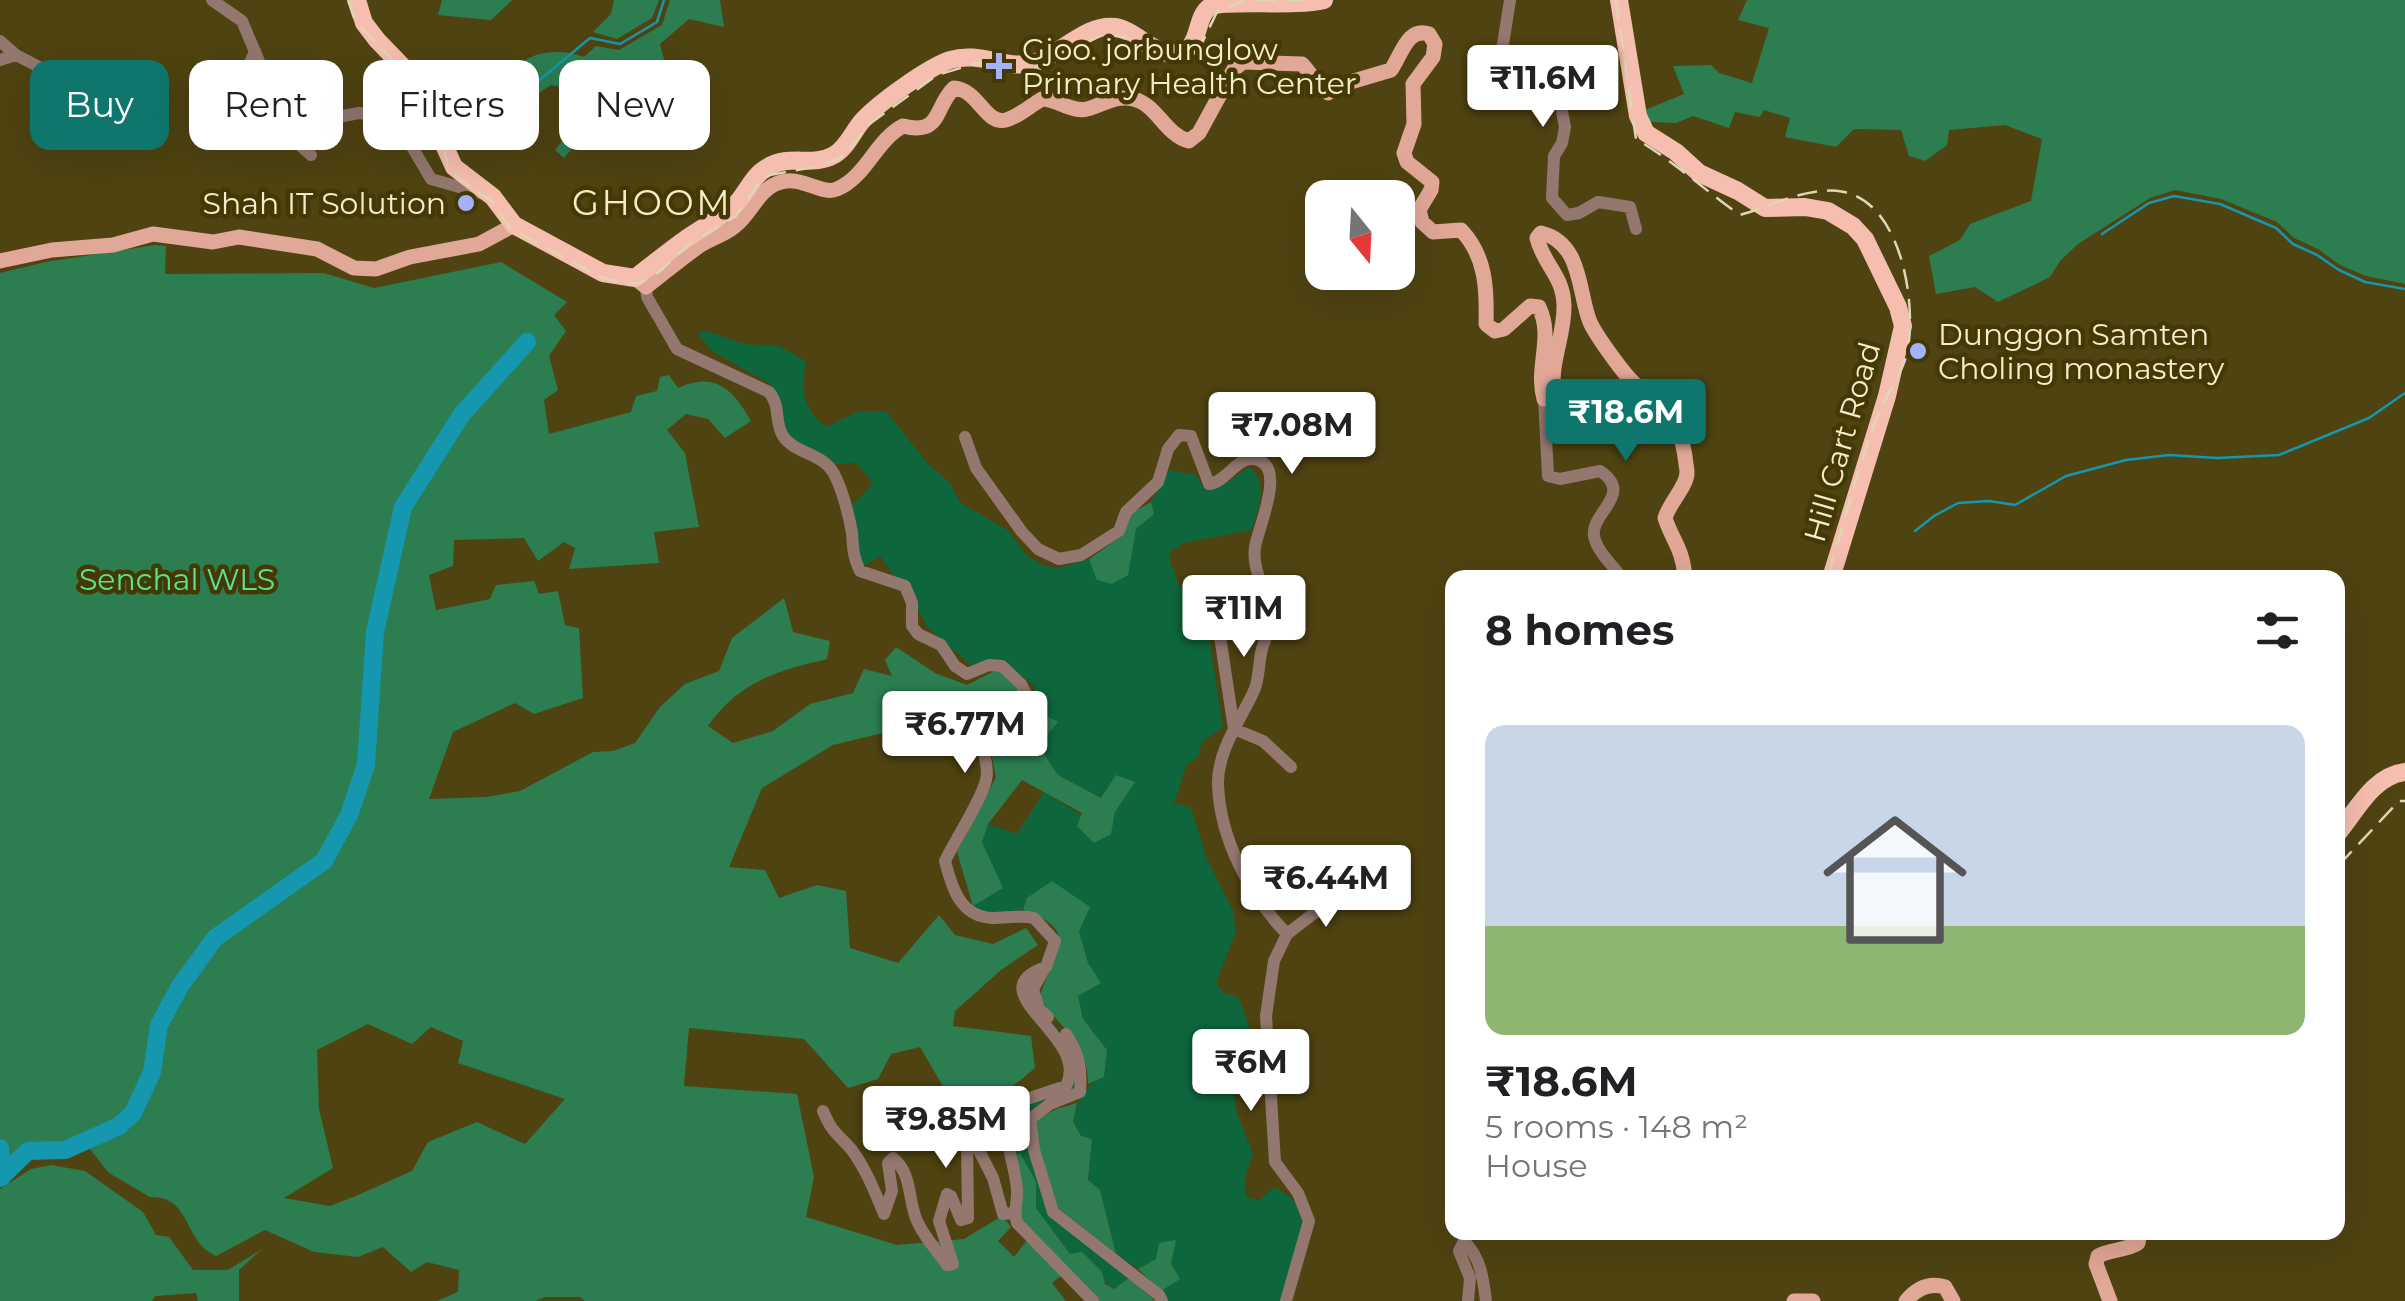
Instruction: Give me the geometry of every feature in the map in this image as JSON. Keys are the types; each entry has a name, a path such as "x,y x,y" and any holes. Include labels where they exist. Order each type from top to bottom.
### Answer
{"highway":[{"path":"357,0 364,24 436,101 445,147 454,167 493,197 514,225 603,272 640,282 736,204 754,177 766,168 795,159 821,160 838,153 865,118 929,70 950,60 992,59 1017,67 1040,61 1109,26 1166,52 1177,53 1195,41 1205,12 1212,4 1324,0"},
{"name":"Hill Cart Road","path":"1618,0 1638,116 1646,133 1699,173 1765,208 1828,211 1853,226 1864,239 1898,307 1903,326 1888,396 1834,570"},
{"path":"2345,824 2378,782 2388,775 2405,772"}],"main road":[{"path":"640,282 732,230 766,190 780,181 808,182 832,192 842,187 870,161 890,132 903,126 917,130 927,126 954,88 964,88 990,116 1000,121 1009,120 1042,99 1085,110 1108,100 1134,98 1177,138 1188,141 1199,133 1234,68 1244,62 1302,64 1320,89 1328,93 1337,86 1391,70 1410,35 1420,31 1430,34 1435,44 1433,58 1413,84 1414,124 1404,152 1407,162 1432,182 1432,190 1420,210 1422,222 1433,232 1460,230 1474,244 1485,276 1486,324 1495,331 1504,329 1530,306 1538,307 1546,321 1541,388 1544,399 1554,394 1552,379 1562,337 1564,305 1560,279 1539,248 1537,238 1541,233 1551,235 1562,246 1578,271 1588,318 1622,371 1664,401 1673,416 1687,472 1685,485 1674,496 1665,518 1682,550 1684,570"},
{"path":"0,261 52,250 113,245 153,234 213,242 239,237 298,246 317,249 354,268 376,269 479,244 514,225"},
{"path":"2110,1301 2096,1264 2098,1256 2129,1248 2139,1240"},
{"path":"1906,1301 1912,1293 1936,1284 1945,1286 1953,1301"},
{"path":"1794,1301 1813,1301"}],"street":[{"path":"212,0 242,21 267,80 296,101 306,118 316,121 360,113 395,118 430,179 493,197"},
{"path":"1510,0 1503,64 1510,66 1536,58 1546,60 1554,71 1565,127 1554,156 1552,198 1567,214 1579,213 1598,202 1630,208 1636,229"},
{"path":"0,41 30,62"},
{"path":"251,60 255,52"},
{"path":"0,60 16,55"},
{"path":"305,150 311,156"},
{"path":"640,282 677,349 769,392 777,401 779,428 784,438 824,461 834,473 860,571 905,586 912,603 912,626 918,634 941,646 955,666 967,674 989,665 1002,666 1021,684 1028,699 1023,712 1012,726 984,740 986,784 946,861 956,894 976,916 1034,918 1055,941 1033,989 1039,1008 1065,1032 1078,1053 1082,1072 1080,1092 1050,1104 1030,1120 1034,1150 1053,1212 1162,1301"},
{"path":"1544,399 1548,476 1560,479 1600,471 1608,476 1612,496 1594,528 1594,536 1616,570"},
{"path":"965,437 976,468 1022,532 1038,549 1059,559 1081,555 1118,530 1126,512 1158,482 1168,450 1179,436 1192,436 1208,484 1218,484 1247,459 1267,466 1271,476 1254,563 1270,602 1268,632 1262,645 1256,690 1224,753 1218,783 1224,819 1248,884 1265,911 1288,934"},
{"path":"1209,599 1218,623 1234,729"},
{"path":"1234,729 1263,740 1291,767"},
{"path":"1286,1301 1309,1220 1298,1193 1275,1162 1266,1016 1274,961 1288,934 1345,896"},
{"path":"1046,967 1028,975 1022,982 1022,992 1037,1018 1055,1032 1065,1047 1070,1078 1066,1086 1028,1099 1008,1113 1007,1146 1016,1186 1014,1213 1018,1223 1093,1301"},
{"path":"823,1110 833,1133 851,1150 875,1190 884,1214 892,1190 888,1163 893,1158 899,1162 908,1181 916,1222 947,1265 953,1264 939,1222 947,1194 952,1196 961,1220 968,1218 967,1141 973,1140 993,1178 1004,1214 1014,1213"},
{"path":"1468,1301 1470,1278 1460,1240 1473,1250 1482,1271 1486,1301"}],"green space":[{"path":"442,0 512,0 491,20 438,15"},
{"path":"614,0 659,0 652,18 617,39 593,32 611,14"},
{"path":"670,0 720,0 724,27 689,19 660,44 664,60 559,60 559,86 551,85 539,93 539,60 526,60 557,52 584,57 596,46 619,50 662,25"},
{"path":"1747,0 2405,0 2405,284 2366,276 2340,265 2294,238 2277,222 2221,199 2175,190 2150,198 2078,244 2050,277 1998,302 1975,287 1936,294 1929,256 1960,240 1970,224 2031,201 2042,139 2005,125 1949,130 1947,145 1925,161 1909,156 1901,130 1854,129 1836,147 1785,137 1790,118 1764,110 1760,117 1735,112 1729,128 1693,116 1676,123 1648,122 1645,110 1684,94 1673,66 1711,65 1719,73 1752,83 1769,28 1738,20"},
{"path":"559,145 559,150 571,150 564,158 555,150"},
{"name":"Senchal WLS","path":"155,245 166,246 165,274 324,273 374,288 501,262 567,302 554,315 566,331 549,356 558,390 544,400 549,434 631,412 636,396 657,391 660,377 669,375 678,388 702,381 730,392 751,421 725,438 708,419 686,414 667,430 685,453 699,527 654,532 659,563 569,569 575,548 564,542 538,561 524,538 454,540 453,566 429,575 436,610 490,599 496,585 534,581 539,594 558,591 565,625 579,628 583,698 534,714 515,703 453,732 429,799 487,797 520,791 593,752 613,751 635,743 660,707 685,684 719,671 732,638 784,598 793,632 830,641 827,659 760,680 732,699 708,726 733,743 773,731 810,704 853,693 864,669 892,676 885,660 896,647 935,673 967,685 998,669 1018,686 1019,701 982,730 954,740 899,729 833,745 762,788 729,867 765,870 779,898 817,885 846,891 850,948 898,963 939,915 955,935 993,944 1026,928 1038,945 1001,970 955,1011 953,1026 1031,1036 1035,1068 1006,1092 951,1100 920,1047 891,1054 878,1079 848,1088 804,1039 689,1028 684,1086 797,1094 814,1177 806,1217 897,1245 964,1239 1002,1216 1011,1227 998,1241 1014,1257 1028,1239 1061,1276 1052,1283 1066,1301 585,1301 580,1297 545,1297 535,1301 437,1301 458,1292 459,1270 427,1262 411,1272 383,1247 358,1257 314,1252 265,1230 216,1256 202,1246 177,1207 162,1198 150,1197 109,1173 89,1148 137,1115 156,1072 165,1030 190,979 218,942 327,864 353,816 372,765 380,632 409,509 468,417 529,345 531,337 524,339 459,413 400,506 371,632 364,766 321,860 212,937 176,985 156,1025 149,1071 129,1110 116,1123 67,1145 27,1148 0,1174 0,273","holes":["368,1024 412,1044 431,1027 463,1041 458,1063 565,1099 525,1144 477,1122 428,1142 412,1171 358,1195 330,1206 284,1198 333,1168 319,1109 317,1050"]},
{"path":"707,331 744,344 779,346 806,361 805,398 812,413 826,427 859,411 886,411 928,464 949,482 961,503 1009,531 1027,556 1058,568 1089,559 1098,580 1136,529 1154,514 1151,502 1169,470 1197,475 1202,486 1209,488 1227,482 1249,467 1255,473 1261,488 1251,530 1183,543 1170,552 1180,588 1191,590 1209,637 1223,727 1202,742 1198,757 1187,764 1174,803 1191,808 1207,859 1234,913 1235,934 1216,983 1224,993 1239,998 1251,1036 1248,1066 1233,1092 1253,1154 1246,1174 1245,1196 1259,1201 1274,1187 1292,1199 1300,1212 1299,1251 1281,1301 1166,1301 1156,1259 1138,1269 1116,1254 1100,1190 1088,1180 1092,1139 1081,1136 1073,1122 1082,1094 1104,1077 1107,1050 1083,1019 1078,995 1088,963 1079,931 1027,898 1023,910 990,915 973,906 989,858 982,842 988,824 1017,834 1044,792 1111,834 1115,813 1101,798 1058,775 1038,745 1057,722 1036,710 1034,686 1005,662 976,669 927,627 880,556 864,566 852,505 873,484 857,463 833,464 791,439 783,429 772,385 712,351 697,333"},
{"path":"1151,502 1154,514 1136,529 1128,575 1112,584 1097,580 1089,559 1122,536 1130,514"},
{"path":"1036,710 1058,722 1038,745 1058,775 1101,798 1116,775 1135,782 1115,812 1111,834 1094,843 1077,826 1082,813 1022,780 988,824 982,842 1003,888 973,906 957,852 996,777 992,743 1003,739"},
{"path":"1052,881 1090,907 1079,931 1088,963 1101,983 1078,996 1083,1019 1107,1050 1104,1077 1088,1084 1078,1047 1040,999 1059,937 1043,918 1023,910 1027,898"},
{"path":"1039,1011 1065,1038 1074,1063 1075,1091 1037,1109 1057,1221 1130,1277 1114,1289 1070,1254 1036,1208 1036,1182 1010,1156 1013,1114 1072,1080"},
{"path":"1077,1103 1073,1122 1081,1136 1092,1139 1088,1180 1100,1190 1116,1254 1058,1208 1037,1151 1035,1121"},
{"path":"1020,1153 1036,1182 1036,1208 1070,1254 1082,1252 1102,1272 1105,1284 1114,1289 1130,1277 1155,1301 1097,1301 1026,1229 1018,1214 1010,1156"},
{"path":"51,1165 85,1171 143,1212 156,1235 169,1237 193,1270 228,1270 262,1249 239,1270 239,1301 198,1301 196,1293 155,1296 152,1301 0,1301 0,1189 31,1169"},
{"path":"1176,1240 1171,1264 1180,1279 1161,1291 1138,1269 1156,1259 1159,1243"}],"waterway":[{"path":"539,80 590,38 620,44 657,22 664,0"},
{"path":"2102,234 2149,203 2174,196 2220,204 2276,228 2293,244 2365,282 2405,289"},
{"path":"0,1178 28,1151 65,1150 119,1126 133,1113 152,1072 159,1025 180,986 215,938 324,861 349,815 366,765 375,632 403,507 462,414 527,342"},
{"path":"1915,531 1958,503 1989,501 2015,505 2066,476 2126,460 2169,455 2279,455 2369,418 2405,393"},
{"path":"0,1148 2,1177"}],"railway":[{"path":"348,0 355,21 435,109 448,166 459,179 493,202 510,228 600,277 625,283 640,283 659,272 688,245 736,216 760,181 770,175 820,166 844,156 868,125 937,75 977,63 1017,71 1034,69 1104,34 1128,38 1149,56 1176,58 1189,54 1202,43 1217,12 1245,0"},
{"path":"1256,0 1304,0"},
{"path":"1616,0 1636,139 1740,215 1817,191 1844,192 1863,200 1879,215 1900,256 1909,305 1906,356 1872,430 1829,570"},
{"path":"2345,859 2399,801 2405,801"}],"place":[{"name":"Gjoo. jorbunglow Primary Health Center","path":"999,66"},
{"name":"Shah IT Solution","path":"466,203"},
{"name":"Dunggon Samten Choling monastery","path":"1918,351"}],"district":[{"name":"GHOOM","path":"652,202"}]}
